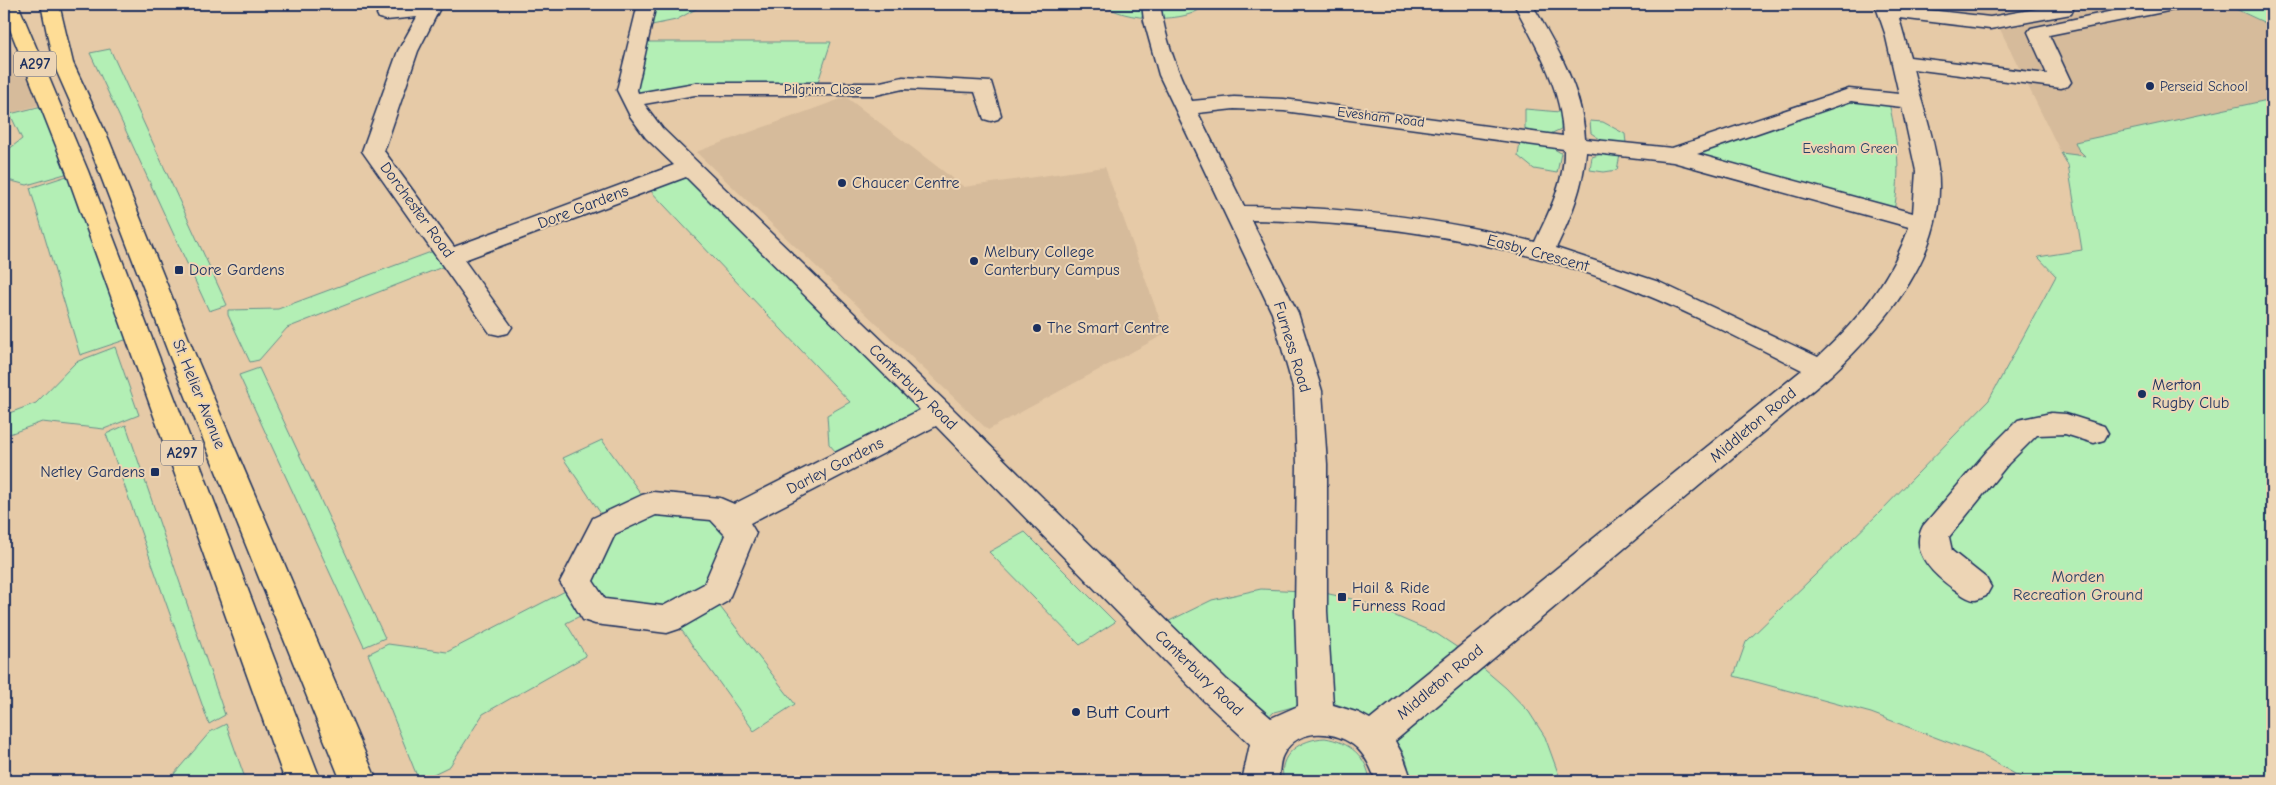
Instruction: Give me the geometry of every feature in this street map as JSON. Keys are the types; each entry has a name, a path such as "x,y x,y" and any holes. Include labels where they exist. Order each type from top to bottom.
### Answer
{"highway":[{"name":"A297","path":"10,4 77,172 303,781"},
{"name":"St. Helier Avenue","path":"50,4 63,63 98,140 184,359 359,781"}],"street":[{"name":"Canterbury Road","path":"647,4 627,90 637,112 688,168 939,412 1138,614 1270,740"},
{"name":"Furness Road","path":"1151,4 1153,21 1169,75 1285,313 1308,390 1312,464 1311,611 1316,717"},
{"path":"1523,4 1551,54 1568,94 1576,143 1570,187 1564,209 1542,252"},
{"path":"1885,8 1990,24 2095,4"},
{"path":"1900,62 2061,82 2038,32 2173,4"},
{"path":"386,14 431,7"},
{"name":"Dorchester Road","path":"431,7 408,51 373,151 499,327"},
{"name":"Middleton Road","path":"1372,739 1821,369 1857,336 1890,294 1910,256 1927,198 1922,142 1885,8"},
{"name":"Pilgrim Close","path":"632,100 695,90 876,89 903,83 985,79 991,116"},
{"path":"1674,155 1849,95 1911,102"},
{"name":"Evesham Road","path":"1185,108 1234,103 1284,105 1576,143"},
{"path":"1576,143 1639,153 1674,155 1921,223"},
{"name":"Dore Gardens","path":"450,256 688,168"},
{"name":"Easby Crescent","path":"1235,213 1290,213 1362,218 1455,232 1542,252 1625,278 1729,323 1821,369"},
{"name":"Darley Gardens","path":"730,520 939,412"},
{"path":"1975,587 1942,562 1932,547 1934,534 1998,457 2028,427 2066,424 2094,433"},
{"path":"653,503 720,509 730,520 741,533 716,592 667,620 595,611 576,582 604,526 653,503"},
{"path":"1260,781 1259,767 1270,740 1278,731 1296,721 1316,717 1344,724 1372,739 1389,761 1394,781"}],"shaded area":[{"path":"1896,4 2071,4 1988,22 1901,8"},
{"name":"Perseid School","path":"2118,4 2237,4 2229,7 2272,26 2272,99 2076,142 2086,157 2061,153 1999,27"},
{"path":"4,29 12,52 36,79 46,103 4,115"},
{"name":"Melbury College Canterbury Campus","path":"846,97 964,187 1105,167 1165,334 988,430 696,152"}],"green space":[{"path":"652,4 705,4 676,20 647,26"},
{"path":"1104,4 1205,4 1198,11 1186,15 1172,18 1156,18 1125,14 1112,10"},
{"path":"2237,4 2272,4 2272,26 2229,6"},
{"path":"643,42 831,42 816,88 636,97 635,79"},
{"path":"110,49 227,305 209,311 90,53"},
{"name":"Morden Recreation Ground","path":"2272,99 2272,781 2027,781 1982,755 1871,713 1734,676 1746,642 1880,512 1989,400 2056,276 2038,257 2082,250 2068,165 2061,153 2085,156 2078,149 2075,142"},
{"name":"Evesham Green","path":"1857,100 1889,103 1898,157 1894,211 1701,155 1703,151 1834,104"},
{"path":"46,105 72,172 27,185 4,179 4,153 22,139 10,114"},
{"path":"1525,109 1560,112 1561,129 1550,134 1525,130"},
{"path":"1590,121 1603,122 1625,134 1626,143 1603,141 1591,133"},
{"path":"1520,142 1549,146 1561,153 1557,173 1534,169 1518,156"},
{"path":"1605,153 1620,155 1617,170 1604,172 1590,170 1592,157"},
{"path":"73,174 131,338 80,355 30,188"},
{"path":"683,174 934,415 842,459 829,444 827,415 850,402 647,187"},
{"path":"439,249 450,264 287,328 259,360 250,362 228,315 228,310 278,309"},
{"path":"115,347 139,415 104,429 42,422 4,436 4,415 36,403 76,362"},
{"path":"259,368 385,638 364,647 239,375"},
{"path":"126,425 225,715 209,724 106,434"},
{"path":"602,440 647,502 606,521 563,458"},
{"path":"652,507 717,513 734,535 711,589 666,615 600,607 578,584 610,528"},
{"path":"1025,532 1115,622 1080,645 989,552"},
{"path":"573,587 588,612 566,623 586,656 483,714 450,766 419,781 368,654 388,644 447,652"},
{"path":"1261,589 1303,591 1304,704 1274,712 1261,724 1161,625 1212,600"},
{"path":"1320,592 1361,601 1437,634 1464,652 1506,688 1529,712 1545,737 1561,781 1410,781 1408,765 1402,751 1383,728 1357,712 1328,702"},
{"path":"714,599 795,704 754,731 675,621"},
{"path":"226,724 246,781 168,781 210,732"},
{"path":"1325,738 1342,743 1361,757 1370,781 1284,781 1283,771 1287,756 1308,741"}],"place":[{"name":"Perseid School","path":"2150,86"},
{"name":"Chaucer Centre","path":"842,183"},
{"name":"Melbury College Canterbury Campus","path":"974,261"},
{"name":"Dore Gardens","path":"179,270"},
{"name":"The Smart Centre","path":"1037,328"},
{"name":"Merton Rugby Club","path":"2142,394"},
{"name":"Netley Gardens","path":"155,472"},
{"name":"Hail & Ride Furness Road","path":"1342,597"},
{"name":"Butt Court","path":"1076,712"}]}
